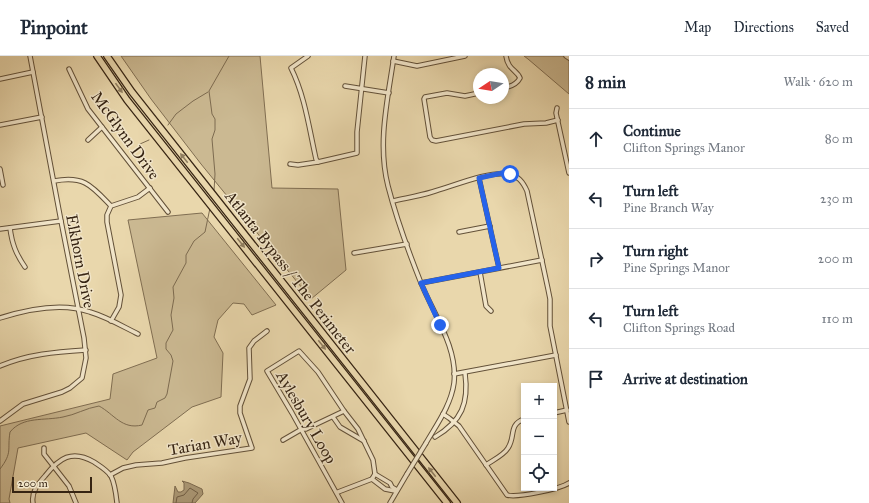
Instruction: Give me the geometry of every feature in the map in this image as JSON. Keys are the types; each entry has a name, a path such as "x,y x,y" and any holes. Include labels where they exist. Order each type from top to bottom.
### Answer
{"highway":[{"name":"Atlanta Bypass / The Perimeter","path":"98,56 127,100 447,503"},
{"name":"Atlanta Bypass / The Perimeter","path":"107,56 132,92 217,201 456,503"}],"street":[{"name":"Elkhorn Drive","path":"0,421 23,404 62,392 77,383 82,378 85,366 86,350 79,309 30,56"},
{"path":"308,56 291,68 297,80 303,100 316,159 318,162"},
{"path":"290,164 298,166 357,154 357,132 366,56"},
{"path":"390,503 443,414 451,394 454,374 453,361 448,343 421,283 388,185 383,146 384,125 394,56"},
{"path":"393,61 417,66 465,56"},
{"path":"506,56 510,67 519,74 520,78 519,81 509,86"},
{"name":"McGlynn Drive","path":"70,69 88,108 168,212"},
{"path":"0,79 33,72"},
{"path":"345,86 389,93"},
{"path":"473,94 465,96 447,93 425,97 424,99 430,137 432,140 436,141 524,124 546,123 558,120"},
{"path":"557,108 569,173"},
{"path":"0,125 42,117"},
{"path":"88,140 102,127"},
{"path":"564,147 569,146"},
{"path":"0,169 3,184"},
{"path":"393,201 431,193 479,178 506,174 514,176 522,181 527,191 549,294 550,326 569,422"},
{"path":"479,178 499,268"},
{"path":"54,181 76,179 84,182 111,206"},
{"path":"111,206 138,197 150,188"},
{"path":"111,206 107,222 121,295 119,308 111,321"},
{"path":"0,229 61,221"},
{"path":"460,232 490,226"},
{"path":"10,228 11,242 24,267"},
{"path":"354,253 407,244"},
{"path":"421,283 542,260"},
{"path":"480,272 486,306 491,311"},
{"path":"0,318 46,308 59,307 79,309 95,313 138,334"},
{"name":"Tarian Way","path":"110,475 122,468 136,465 162,463 252,448 240,413 240,406 250,379 249,348 254,340 267,331"},
{"path":"0,366 31,356 52,352 86,350"},
{"name":"Aylesbury Loop","path":"342,503 338,492 267,371 299,350 318,372 358,429 373,460 375,474"},
{"path":"454,374 556,355"},
{"path":"435,437 455,422 463,406 466,397 465,373"},
{"path":"557,412 567,410"},
{"path":"283,440 302,429 306,429 344,411"},
{"path":"443,414 455,422 504,492 511,496 556,488 569,483"},
{"path":"333,416 340,427 365,441"},
{"path":"486,465 507,450 511,442 512,431 516,424 521,421"},
{"path":"44,448 44,454 69,486 76,503"},
{"path":"33,503 34,491 53,466 65,457 77,455 84,456 98,464 110,475 114,483 117,503"},
{"path":"338,492 372,479 375,474 396,491"},
{"path":"372,479 385,489 396,491"},
{"path":"380,485 380,481 383,479"}],"shaded area":[{"path":"121,56 260,56 272,188 338,189 346,270 311,299 201,164 151,99"},
{"path":"524,56 569,56 569,94 528,59"},
{"path":"202,213 276,305 252,315 244,304 233,303 218,320 214,337 223,353 221,397 192,407 133,452 127,460 86,433 18,448 9,499 10,503 0,503 0,426 110,399 113,374 157,358 128,220"}],"water":[{"path":"182,481 202,489 203,494 195,503 173,503 175,486 178,492 184,490 184,483"}],"waterway":[{"path":"214,191 215,174 212,139 215,130 215,119 212,114 209,91 229,56"},
{"path":"168,125 176,114 208,92"},
{"path":"140,144 149,140"},
{"path":"0,469 7,459 10,432 21,423 67,416 99,406 124,423 135,426 142,425 148,410 155,408 157,402 165,398 173,361 171,355 166,349 166,343 173,330 171,315 174,298 173,287 186,263 186,255 194,241 205,232 210,208"}],"route":[{"path":"440,325 421,283 499,268 479,178 502,173 510,174"}]}
